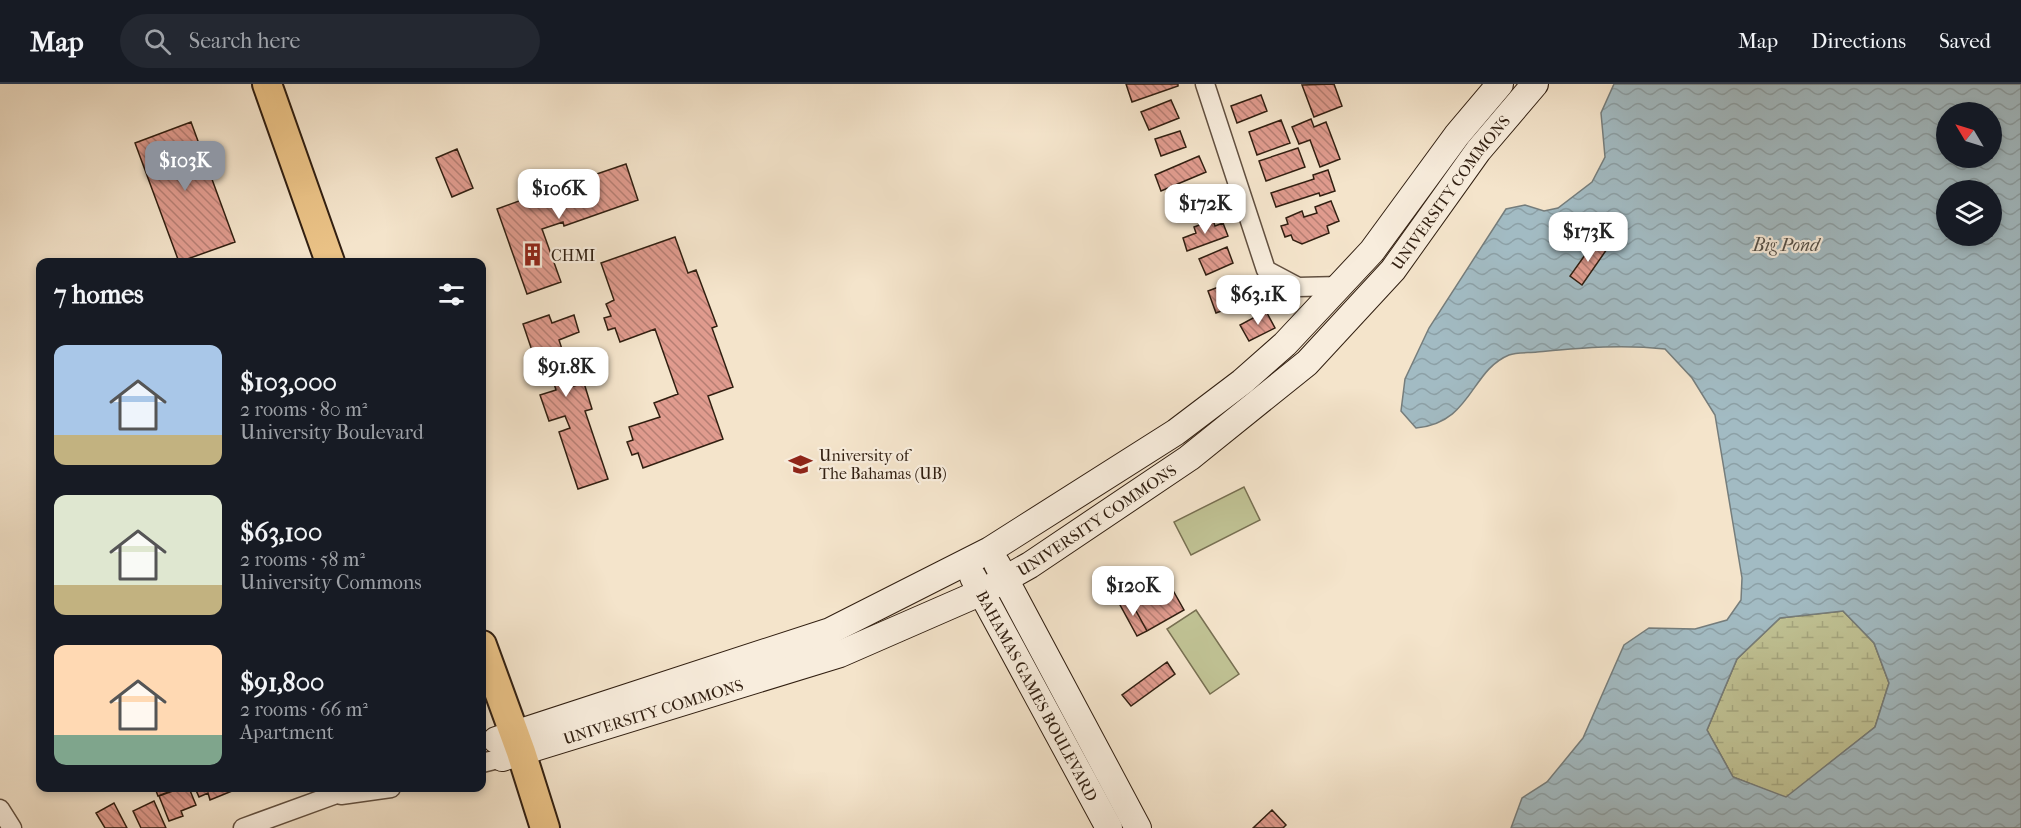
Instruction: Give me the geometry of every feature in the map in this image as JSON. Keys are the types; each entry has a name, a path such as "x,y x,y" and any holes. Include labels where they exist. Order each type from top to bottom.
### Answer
{"main road":[{"path":"267,84 329,258"},
{"name":"UNIVERSITY COMMONS","path":"499,749 830,631 990,550 1176,432 1214,404 1285,344 1340,286 1372,251 1457,135 1500,84"},
{"name":"UNIVERSITY COMMONS","path":"499,749 840,654 982,592 1005,579 1189,458 1307,363 1393,270 1478,151 1534,84"},
{"name":"BAHAMAS GAMES BOULEVARD","path":"990,550 1138,828"},
{"name":"BAHAMAS GAMES BOULEVARD","path":"966,563 1109,828"},
{"path":"486,669 499,749 545,828"},
{"path":"486,710 526,828"}],"street":[{"path":"1205,84 1266,270 1298,287 1340,286"},
{"path":"243,828 271,816 343,792"},
{"path":"336,795 360,792"},
{"path":"0,809 12,828"}],"green space":[{"path":"1244,487 1260,520 1191,555 1174,522"},
{"path":"1196,610 1239,674 1210,694 1167,629"},
{"path":"1843,611 1874,643 1889,683 1875,727 1786,798 1733,777 1707,730 1737,659 1780,618"}],"water":[{"name":"Big Pond","path":"1614,84 2021,84 2021,828 1511,828 1522,798 1547,782 1583,738 1624,645 1649,628 1695,629 1727,620 1741,600 1742,578 1715,415 1692,378 1665,349 1601,347 1512,354 1486,372 1460,407 1449,417 1434,424 1416,428 1401,411 1405,379 1429,328 1506,209 1525,205 1544,211 1558,208 1592,182 1605,157 1601,113","holes":["1843,611 1874,643 1889,683 1875,727 1786,797 1733,777 1707,730 1737,659 1780,618"]}],"building":[{"path":"1126,84 1178,84 1178,86 1132,102"},
{"path":"1334,84 1342,106 1314,117 1302,85"},
{"path":"1261,95 1267,111 1237,123 1231,106"},
{"path":"1171,100 1179,118 1149,130 1141,112"},
{"path":"1311,119 1314,127 1326,122 1340,159 1320,167 1310,140 1299,144 1292,127"},
{"path":"1281,120 1290,143 1257,155 1249,132"},
{"path":"191,122 235,242 190,258 178,258 135,143"},
{"path":"1180,131 1186,147 1161,156 1155,139"},
{"path":"1298,148 1305,167 1266,181 1259,161"},
{"path":"457,149 473,188 452,197 436,158"},
{"path":"1199,156 1206,172 1161,191 1155,175"},
{"name":"CHMI","path":"626,164 638,200 564,226 563,222 542,229 561,282 527,294 497,209 530,197 531,201 551,194 550,190"},
{"path":"1328,170 1335,191 1320,196 1319,193 1276,207 1271,193 1314,179 1313,175"},
{"path":"1210,186 1220,211 1199,219 1196,213 1177,220 1170,202"},
{"path":"1331,201 1339,221 1327,226 1329,233 1302,244 1293,240 1291,235 1285,237 1281,226 1288,224 1286,218 1302,211 1304,217 1317,213 1315,207"},
{"path":"1213,220 1215,226 1223,223 1228,236 1187,251 1183,238 1196,233 1194,227"},
{"path":"675,237 688,273 696,270 717,326 712,328 733,387 708,396 723,439 643,468 638,453 632,455 627,442 633,440 629,427 660,417 654,403 678,394 655,329 620,342 615,328 608,330 604,318 611,316 606,304 614,300 601,263"},
{"path":"1595,241 1607,249 1582,285 1570,276"},
{"path":"1227,247 1233,263 1206,275 1199,259"},
{"path":"1240,279 1248,301 1216,313 1208,291"},
{"path":"1266,311 1275,328 1249,341 1240,325"},
{"path":"549,315 552,323 574,315 579,332 559,340 574,386 584,383 592,409 585,411 608,479 578,489 559,432 570,428 565,416 549,421 540,395 556,390 552,377 542,380 523,324"},
{"path":"1166,578 1184,610 1147,631 1129,598"},
{"path":"1129,598 1147,631 1137,636 1119,603"},
{"path":"1167,662 1175,674 1131,706 1122,695"},
{"path":"156,792 168,792 158,796"},
{"path":"170,792 191,792 196,805 181,811 183,816 169,821 159,796"},
{"path":"197,792 230,792 210,800 208,793 199,797"},
{"path":"154,801 166,828 141,828 133,811"},
{"path":"114,803 127,828 105,828 96,813"},
{"path":"1272,810 1286,825 1283,828 1253,828"}],"place":[{"name":"CHMI","path":"533,255"},
{"name":"University of The Bahamas (UB)","path":"801,464"}]}
